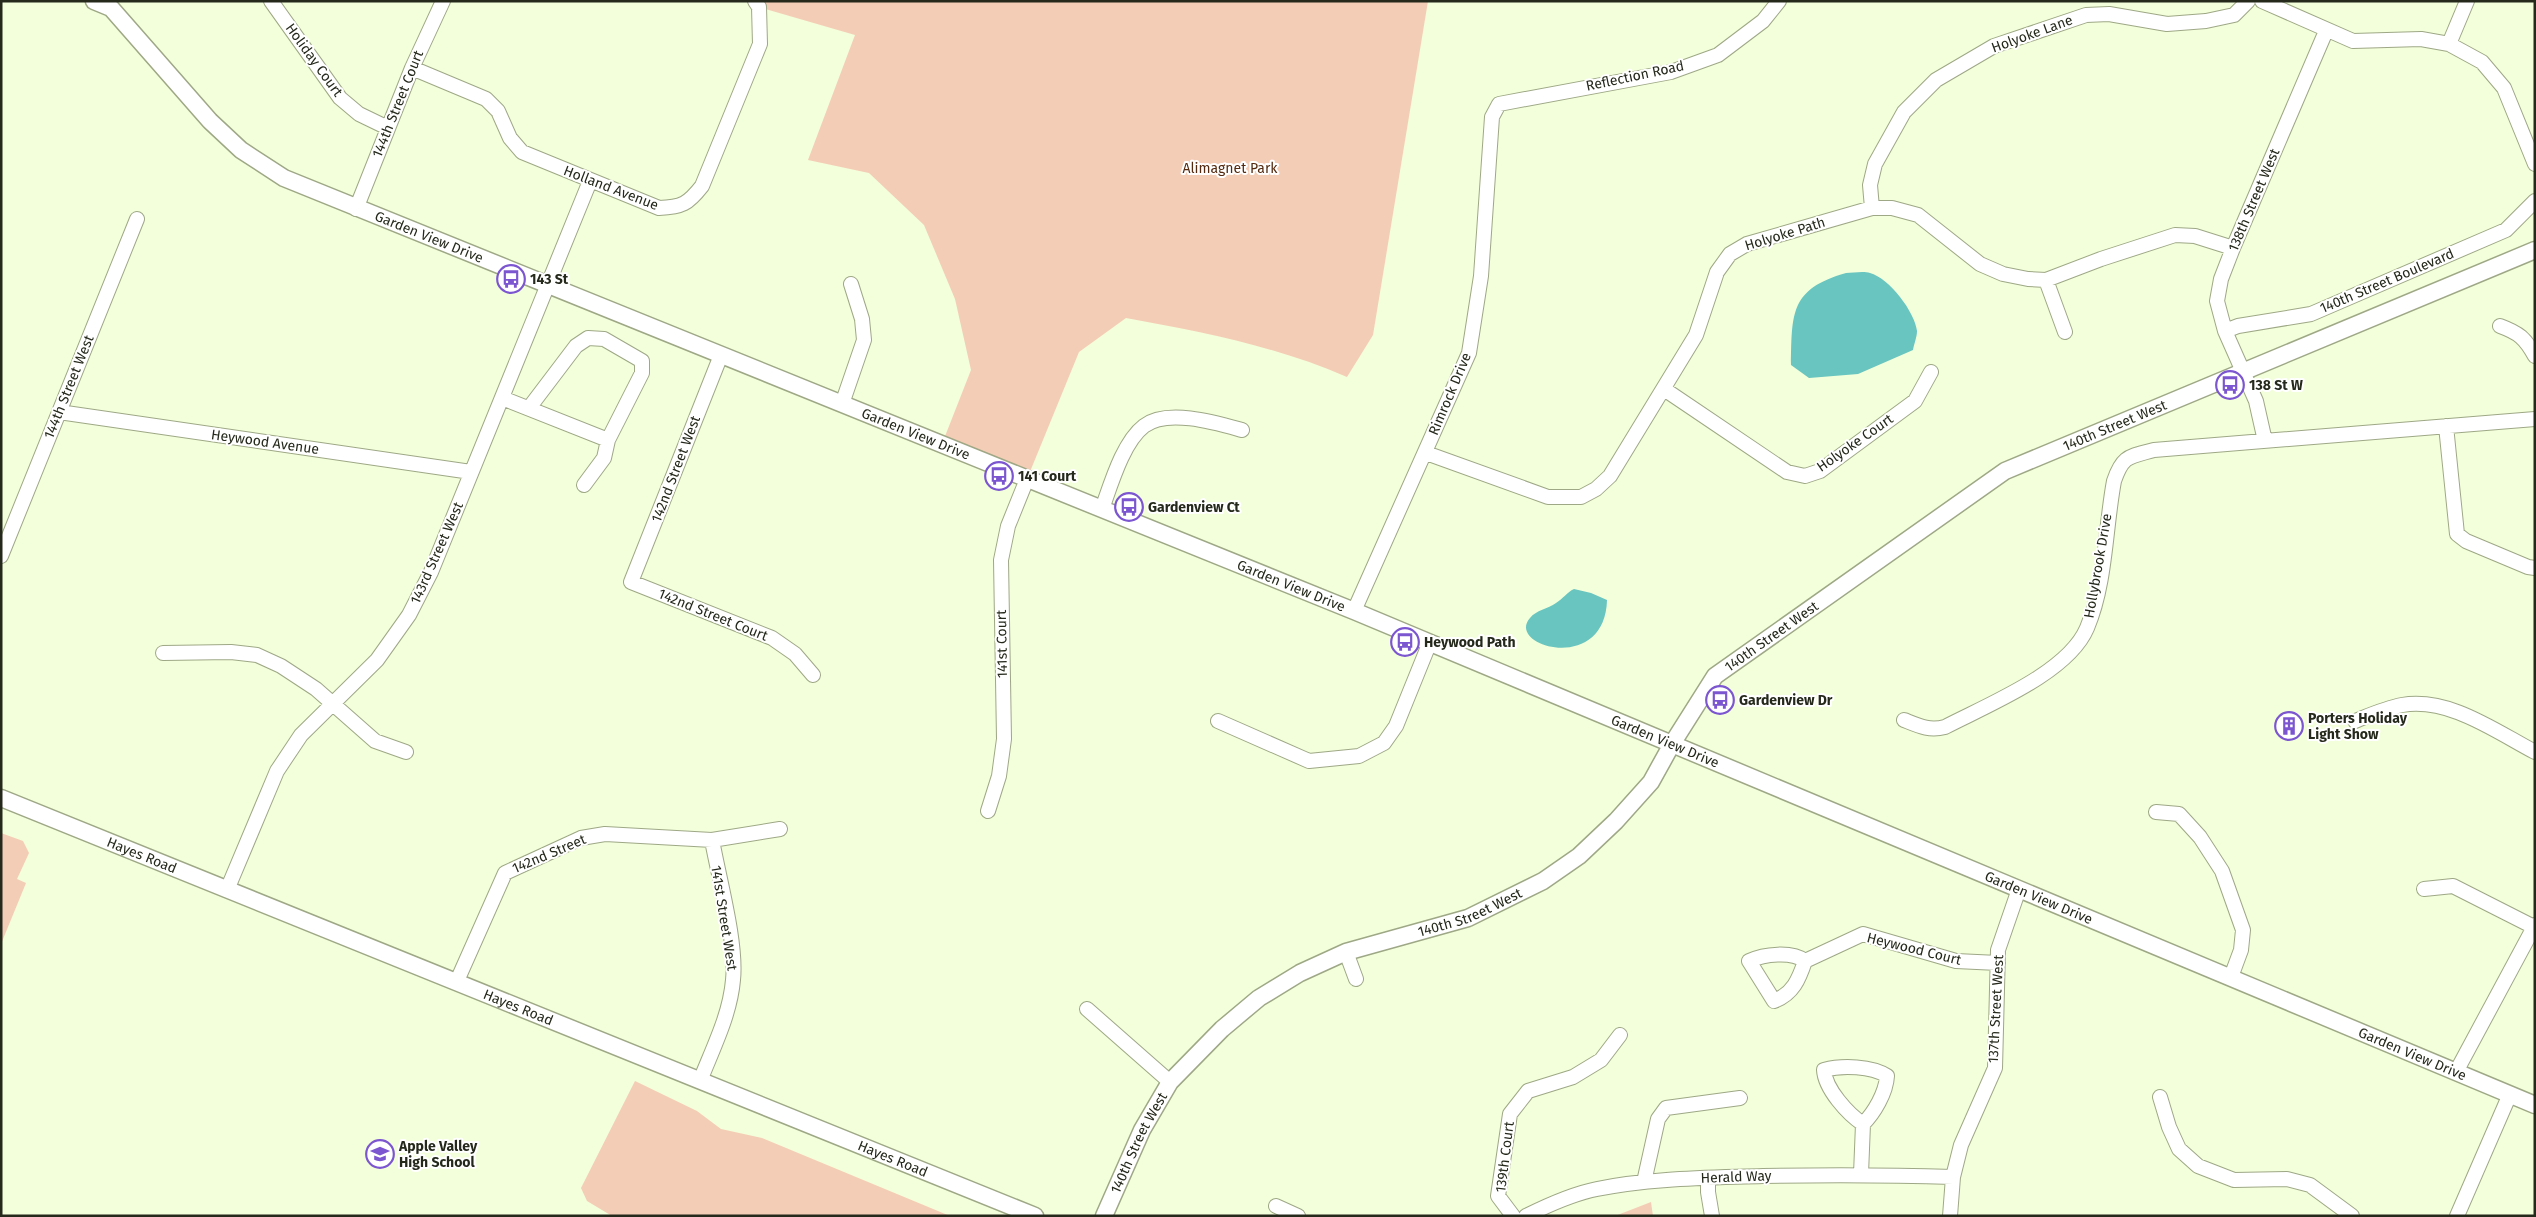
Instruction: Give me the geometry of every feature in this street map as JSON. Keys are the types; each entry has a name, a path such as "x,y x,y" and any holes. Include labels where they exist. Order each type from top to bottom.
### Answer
{"street":[{"name":"Garden View Drive","path":"94,1 111,8 210,121 241,150 284,178 1354,610 2535,1104"},
{"name":"Holiday Court","path":"270,1 340,98 359,114 388,128"},
{"name":"144th Street Court","path":"356,208 412,68 444,1"},
{"name":"Holland Avenue","path":"412,68 486,99 498,111 510,138 522,152 590,182 659,208 677,207 692,200 702,186 760,44 759,7 755,1"},
{"name":"Reflection Road","path":"1499,104 1671,72 1718,55 1763,21 1780,1"},
{"name":"Holyoke Lane","path":"1872,208 1870,185 1875,164 1904,112 1936,80 1994,46 2086,15 2109,14 2167,24 2234,15 2248,1"},
{"path":"2262,1 2326,31 2353,40 2421,39 2449,44 2482,62 2504,88 2535,164"},
{"path":"2449,44 2467,1"},
{"name":"138th Street West","path":"2265,441 2256,401 2226,331 2217,301 2221,279 2233,248 2326,31"},
{"name":"Rimrock Drive","path":"1354,610 1426,453 1469,353 1481,276 1492,117 1499,104"},
{"name":"143rd Street West","path":"227,890 277,771 301,735 377,660 408,615 431,572 590,182"},
{"name":"140th Street Boulevard","path":"2226,331 2238,326 2311,314 2506,230 2535,201"},
{"name":"Holyoke Path","path":"1426,453 1548,497 1581,497 1596,489 1610,476 1696,334 1717,272 1730,254 1747,244 1872,208 1892,208 1918,215 1980,264 2003,274 2046,280 2101,259 2176,235 2195,236 2233,248"},
{"name":"144th Street West","path":"1,556 138,219"},
{"name":"140th Street West","path":"1104,1216 1142,1130 1170,1082 1222,1029 1259,998 1300,973 1346,952 1468,918 1543,881 1579,856 1616,821 1651,782 1672,744 1715,676 2005,471 2535,250"},
{"path":"2046,280 2065,332"},
{"path":"842,404 864,340 862,320 851,284"},
{"path":"2500,326 2514,331 2527,341 2535,356"},
{"path":"529,408 576,346 588,338 604,340 642,361 642,373 608,440 604,458 584,485"},
{"name":"142nd Street West","path":"631,582 721,355"},
{"name":"Holyoke Court","path":"1664,389 1787,472 1805,476 1820,471 1915,400 1931,372"},
{"path":"502,398 608,440"},
{"name":"Heywood Avenue","path":"59,412 471,472"},
{"path":"1102,509 1115,472 1131,441 1144,425 1164,418 1204,419 1242,430"},
{"path":"2265,441 2535,418"},
{"path":"2446,426 2457,534 2466,541 2528,567 2535,568"},
{"name":"Hollybrook Drive","path":"1904,720 1925,729 1934,730 1945,727 2040,677 2058,664 2074,648 2086,629 2094,605 2114,482 2119,465 2130,457 2154,450 2265,441"},
{"name":"141st Court","path":"988,811 999,776 1004,739 1001,560 1008,526 1027,479"},
{"name":"142nd Street Court","path":"631,582 772,638 795,654 812,675"},
{"path":"1218,721 1309,761 1359,756 1384,743 1396,726 1430,642"},
{"path":"163,654 231,652 257,655 281,666 334,702 375,741 406,752"},
{"path":"2355,721 2389,708 2427,704 2459,712 2535,752"},
{"name":"Hayes Road","path":"1,798 1035,1216"},
{"path":"2156,812 2179,814 2200,837 2222,872 2243,930 2241,950 2231,977"},
{"name":"142nd Street","path":"457,981 505,873 582,838 605,834 712,840 780,828"},
{"name":"141st Street West","path":"700,1080 727,1012 734,979 733,952 712,840"},
{"path":"2424,889 2453,886 2534,926 2456,1072"},
{"name":"137th Street West","path":"1950,1216 1952,1177 1961,1144 1995,1068 1998,950 2019,889"},
{"name":"Heywood Court","path":"1805,961 1863,934 1956,961 1998,963"},
{"path":"1346,952 1356,979"},
{"path":"1087,1009 1170,1082"},
{"name":"139th Court","path":"1513,1216 1498,1196 1510,1114 1528,1091 1574,1077 1601,1060 1620,1035"},
{"path":"1860,1174 1863,1124 1870,1117 1887,1085 1887,1076 1879,1071 1834,1067 1824,1070 1825,1079 1852,1117 1863,1124"},
{"path":"2457,1216 2510,1094"},
{"path":"2160,1097 2178,1148 2198,1166 2234,1180 2286,1179 2310,1185 2352,1216"},
{"path":"1644,1182 1658,1119 1666,1108 1740,1098"},
{"name":"Herald Way","path":"1526,1216 1555,1202 1596,1190 1644,1182 1708,1178 1860,1174 1952,1177"},
{"path":"1708,1178 1712,1216"},
{"path":"1276,1206 1298,1216"}],"green space":[{"name":"Alimagnet Park","path":"755,1 1428,1 1373,335 1347,377 1266,348 1126,318 1079,352 1027,479 942,444 971,370 955,299 924,225 869,173 808,160 855,35 759,7"},
{"path":"1,833 23,841 29,853 17,879 26,883 1,944"},
{"path":"635,1081 697,1111 721,1129 762,1138 950,1216 612,1216 587,1201 581,1188"},
{"path":"1651,1202 1653,1216 1615,1216"}],"water":[{"path":"1867,272 1877,276 1900,297 1915,323 1917,331 1913,350 1858,374 1809,378 1791,365 1794,317 1804,295 1828,279 1846,273"},
{"path":"1574,589 1591,593 1607,600 1602,623 1591,638 1575,646 1558,648 1531,638 1526,628 1530,618 1535,613 1553,605"}],"place":[{"name":"143 St","path":"511,279"},
{"name":"138 St W","path":"2230,385"},
{"name":"141 Court","path":"999,476"},
{"name":"Gardenview Ct","path":"1129,507"},
{"name":"Heywood Path","path":"1405,642"},
{"name":"Gardenview Dr","path":"1720,700"},
{"name":"Porters Holiday Light Show","path":"2289,726"},
{"name":"Apple Valley High School","path":"380,1154"}]}
